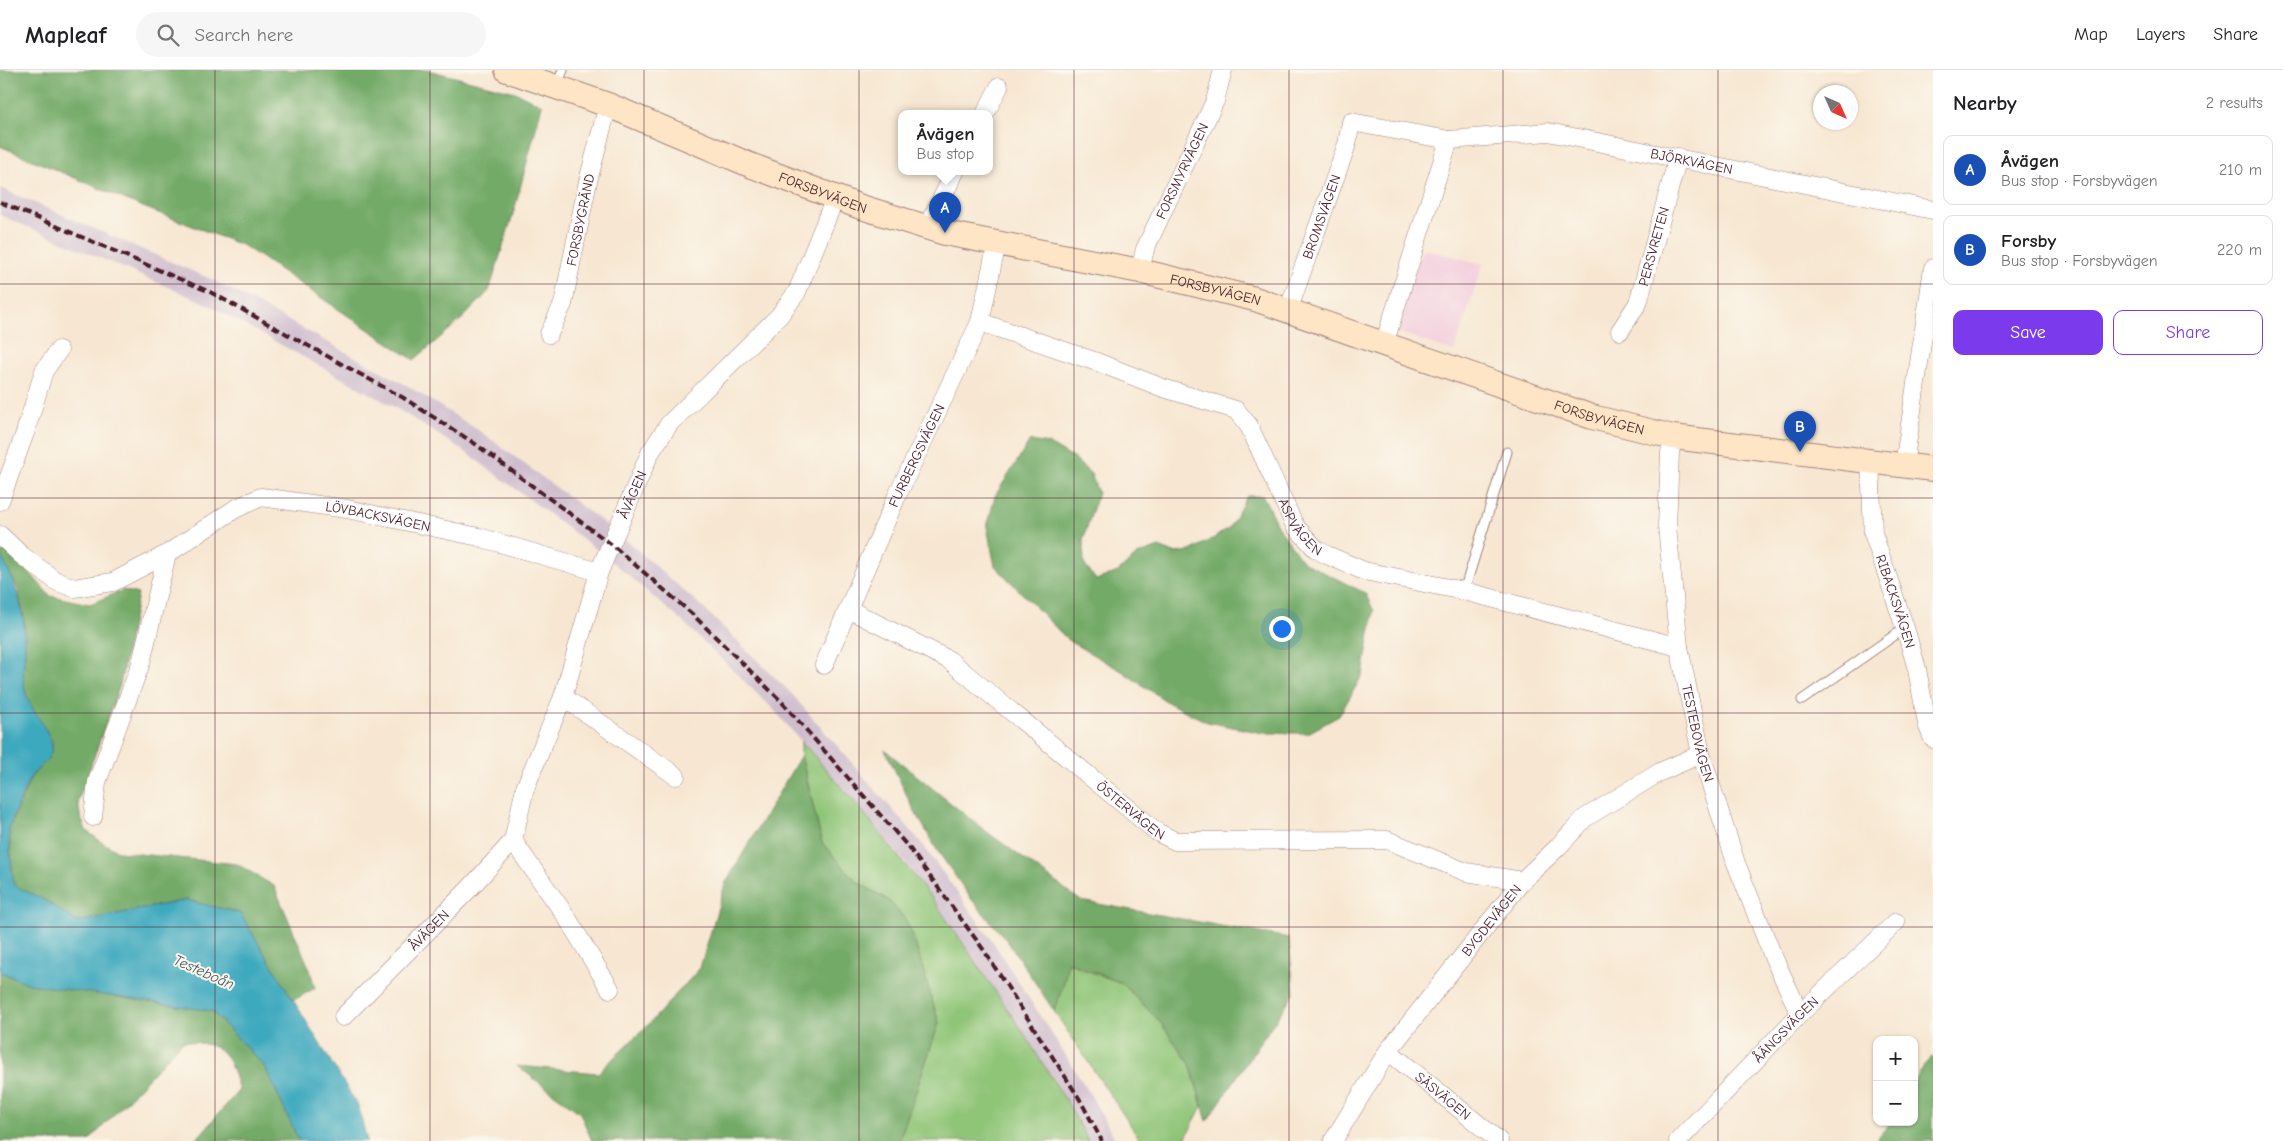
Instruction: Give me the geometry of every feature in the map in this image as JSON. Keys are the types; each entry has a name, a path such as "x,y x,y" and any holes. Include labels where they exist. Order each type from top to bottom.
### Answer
{"street":[{"name":"FORSBYVÄGEN","path":"506,70 559,79 608,105 750,165 835,198 927,227 999,245 1140,271 1255,299 1592,417 1673,437 1933,469"},
{"name":"FORSMYRVÄGEN","path":"1140,271 1145,249 1215,101 1223,70"},
{"path":"987,110 999,87"},
{"name":"FORSBYGRÄND","path":"549,334 563,304 588,181 608,105"},
{"name":"BJÖRKVÄGEN","path":"1351,122 1449,140 1548,132 1933,210"},
{"name":"BROMSVÄGEN","path":"1288,311 1347,144 1351,122"},
{"path":"1384,344 1449,140"},
{"name":"PERSVRETEN","path":"1620,331 1638,302 1678,157"},
{"path":"927,227 953,175"},
{"name":"ÅVÄGEN","path":"343,1018 470,888 513,841 525,788 564,697 599,572 650,453 669,424 779,316 797,292 835,198"},
{"name":"FURBERGSVÄGEN","path":"824,665 896,498 980,322 995,252 999,245"},
{"path":"1904,465 1933,268"},
{"name":"ASPVÄGEN","path":"980,322 1163,388 1236,410 1249,426 1295,526 1316,549 1326,555 1364,571 1464,591 1679,648"},
{"path":"0,501 25,433 44,371 59,350"},
{"name":"TESTEBOVÄGEN","path":"1673,437 1670,453 1667,526 1679,648 1701,754 1736,863 1772,954 1800,1014"},
{"name":"RIBACKSVÄGEN","path":"1870,461 1873,533 1917,669 1927,724 1933,739"},
{"name":"LÖVBACKSVÄGEN","path":"0,536 20,554 56,581 74,588 113,582 167,554 234,509 261,497 347,509 479,537 599,572"},
{"path":"93,817 97,782 141,663 167,554"},
{"name":"ÖSTERVÄGEN","path":"848,609 949,660 1158,832 1175,841 1387,840 1466,872 1522,882"},
{"path":"564,697 676,776"},
{"name":"BYGDEVÄGEN","path":"1333,1141 1388,1052 1522,882 1584,818 1660,772 1701,754"},
{"path":"513,841 566,916 610,989"},
{"name":"ÅÄNGSVÄGEN","path":"1678,1141 1800,1014 1896,922"},
{"name":"SÄSVÄGEN","path":"1388,1052 1499,1141"}],"lane":[{"path":"1464,591 1507,452"},
{"path":"1802,700 1905,628"}],"shaded area":[{"path":"0,188 215,281 408,386 481,432 619,534 699,604 790,692 920,841 993,942 1089,1092 1116,1141 1088,1141 1068,1104 1023,1032 938,907 900,856 773,709 683,622 603,554 467,453 396,408 205,303 0,215"},
{"path":"1424,249 1483,264 1454,352 1395,331 1407,281"}],"green space":[{"path":"0,70 427,70 515,92 542,105 514,211 489,291 463,318 414,360 244,246 138,205 0,146"},
{"path":"1030,441 1049,444 1073,458 1091,474 1098,493 1083,540 1084,564 1096,580 1118,572 1137,555 1159,547 1174,553 1190,551 1230,527 1247,496 1263,496 1277,525 1303,562 1365,593 1374,611 1363,674 1339,716 1308,733 1263,733 1207,722 1169,703 1120,670 1069,641 995,566 987,527 995,496"},
{"path":"0,543 17,558 50,596 90,604 123,590 138,594 120,685 78,801 80,815 86,830 101,842 120,852 237,864 274,886 310,970 315,988 292,1001 240,913 187,900 77,922 46,901 13,885 9,829 31,777 48,759 52,749 52,740 40,724 27,697 22,676 25,654 24,619 18,589 0,554"},
{"path":"801,741 859,807 934,901 1023,1032 1068,1104 1088,1141 899,1141 939,1023 913,936 905,919 888,900 857,882 822,843 801,755"},
{"path":"885,750 979,826 1081,901 1289,938 1294,993 1207,1121 1190,1064 1160,1022 1122,983 1068,962 1063,986 1054,1011 1008,942 972,900 937,850 912,806"},
{"path":"801,755 822,843 857,882 888,900 905,919 913,936 939,1023 899,1141 592,1141 580,1113 517,1066 598,1073 650,1023 700,968 725,884"},
{"path":"1067,961 1082,969 1122,983 1160,1022 1190,1064 1202,1106 1184,1141 1141,1141 1054,1011 1063,986"},
{"path":"0,972 30,984 212,1011 265,1067 299,1141 195,1141 239,1090 231,1066 223,1052 208,1045 183,1041 89,1141 0,1141"},
{"path":"1933,1056 1933,1141 1875,1141 1888,1126 1918,1126 1918,1074"}],"water":[{"name":"Testeboån","path":"0,554 12,578 20,601 25,638 23,674 25,691 46,730 52,748 49,757 30,778 10,827 14,885 46,901 77,922 187,900 240,913 358,1106 367,1141 299,1141 265,1067 212,1011 30,984 0,972"}],"railway":[{"path":"0,202 210,292 402,397 474,443 611,544 691,613 781,701 910,849 983,949 1079,1098 1102,1141"}],"place":[{"name":"Åvägen","path":"945,233"},
{"name":"Forsby","path":"1800,452"}]}
